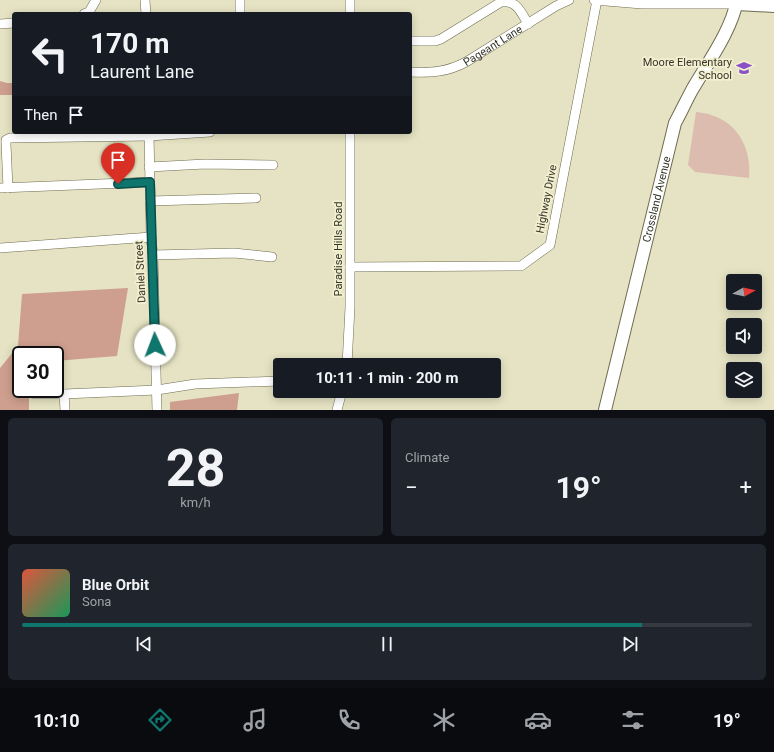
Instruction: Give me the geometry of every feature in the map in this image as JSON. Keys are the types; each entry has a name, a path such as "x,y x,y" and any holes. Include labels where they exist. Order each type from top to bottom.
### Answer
{"main road":[{"path":"737,2 774,6"},
{"name":"Crossland Avenue","path":"605,410 675,123 725,32 737,2"}],"street":[{"path":"89,12 96,0"},
{"path":"145,0 146,12"},
{"path":"240,0 240,12"},
{"path":"350,0 350,12"},
{"name":"Pageant Lane","path":"412,72 439,72 454,68 556,6 569,0"},
{"path":"596,0 642,4 737,2"},
{"name":"Highway Drive","path":"350,267 521,266 550,245 596,0"},
{"path":"412,41 434,41 441,39 501,2 512,2 517,6 528,24"},
{"path":"0,24 12,23"},
{"path":"149,134 30,139 14,138 6,140 4,188 150,182"},
{"name":"Daniel Street","path":"149,134 157,410"},
{"name":"Paradise Hills Road","path":"348,358 350,267 350,134"},
{"path":"149,166 205,164 273,165"},
{"path":"150,201 256,198"},
{"path":"0,248 151,237"},
{"path":"153,255 234,253 272,257"},
{"path":"65,410 64,394 157,390 195,384 273,381"},
{"path":"337,410 340,398"}],"shaded area":[{"path":"0,81 12,83 12,95 0,95"},
{"path":"696,112 708,114 721,119 736,131 746,148 749,178 695,172 688,165"},
{"path":"128,288 117,356 64,360 64,346 18,346 22,294"},
{"path":"12,353 12,398 29,398 29,410 0,410 0,368"},
{"path":"239,393 237,410 170,410 170,402"}],"place":[{"name":"Moore Elementary School","path":"744,68"}],"route":[{"path":"118,184 150,182 155,345"}]}
